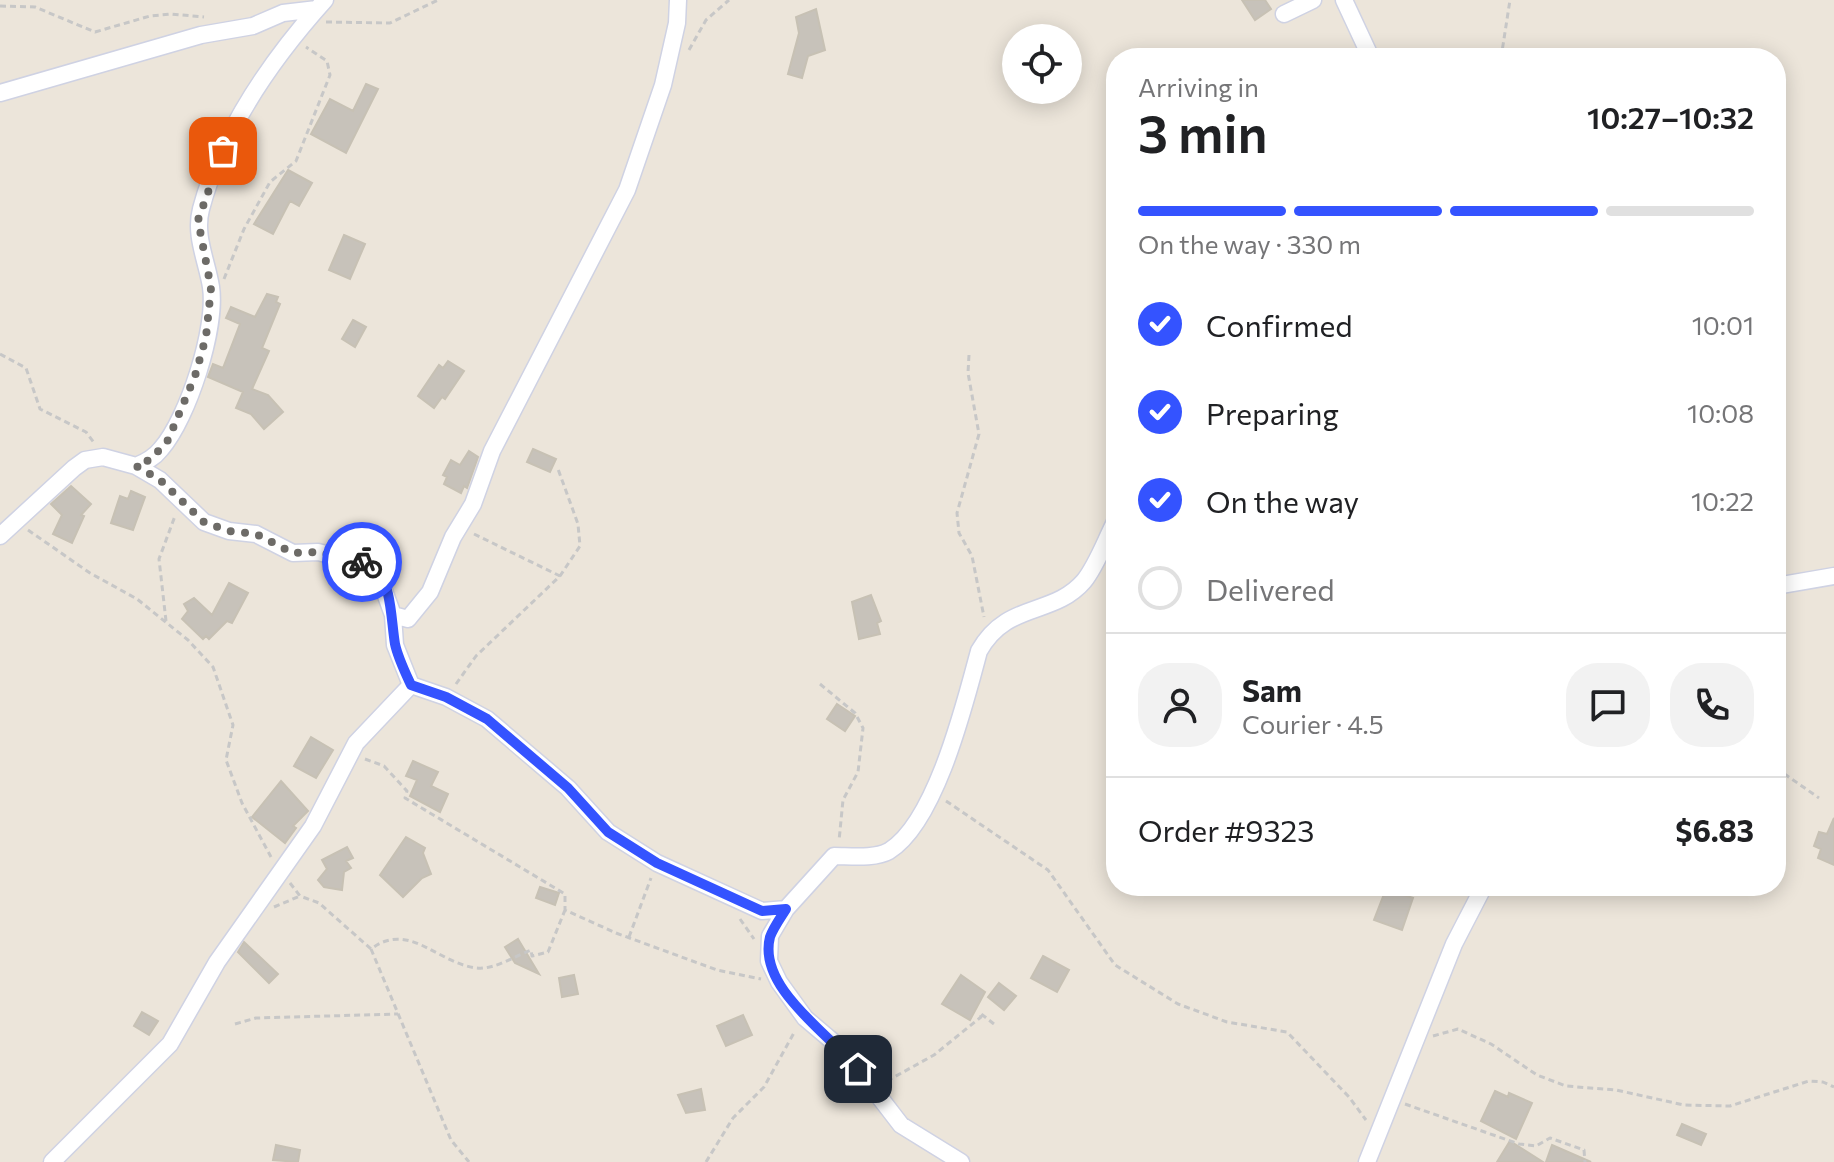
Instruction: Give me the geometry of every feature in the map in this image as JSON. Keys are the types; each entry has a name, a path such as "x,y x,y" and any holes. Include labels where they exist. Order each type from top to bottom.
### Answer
{"street":[{"path":"393,615 408,619 430,592 459,527 473,504 492,451 627,190 663,85 677,23 678,0"},
{"path":"1284,14 1313,0"},
{"path":"1344,0 1366,48"},
{"path":"136,466 160,451 177,423 206,337 211,288 199,235 202,205 233,128 291,38 316,10"},
{"path":"0,93 201,35 253,26 283,13 316,10"},
{"path":"5,533 74,468 85,460 103,457 136,466 160,480 204,522 229,531 256,534 293,553 318,552 375,566 383,579 393,615 395,645 411,685 446,697 487,719 568,788 608,832 657,863 703,883 725,897 762,911 786,909"},
{"path":"961,1162 901,1125 844,1051 805,1018 779,982 769,961 770,936 786,909 834,856 888,851 908,832 933,793 979,651 987,637 997,625 1023,611 1061,599 1084,580 1106,539"},
{"path":"1786,584 1834,576"},
{"path":"52,1162 170,1044 217,962 279,870 313,826 350,755 411,685"},
{"path":"1367,1162 1375,1133 1454,944 1479,896"}],"path":[{"path":"316,10 390,23 438,0"},
{"path":"688,52 706,20 729,0"},
{"path":"1503,48 1510,0"},
{"path":"0,6 35,7 95,32 150,16 215,16"},
{"path":"211,288 228,275 244,229 270,182 296,161 330,75 327,61 291,38"},
{"path":"0,354 26,368 40,409 86,432 103,457"},
{"path":"969,355 968,373 979,434 957,513 959,533 972,556 981,586 987,637"},
{"path":"446,697 476,656 560,576 580,546 581,536 558,469"},
{"path":"166,622 159,559 181,502"},
{"path":"459,527 560,576"},
{"path":"5,533 36,534 166,622 213,667 233,725 226,760 252,824 279,870 300,896 319,903 371,949 451,1140 469,1162"},
{"path":"820,684 855,713 864,743 858,772 843,800 834,856"},
{"path":"350,755 384,766 407,791 405,798 565,894 565,910 548,952 532,956 531,950 491,967 476,968 409,939 392,937 371,949"},
{"path":"1786,775 1819,798"},
{"path":"933,793 1048,870 1115,965 1178,1004 1227,1022 1287,1032 1349,1097 1375,1133"},
{"path":"629,937 657,863"},
{"path":"725,897 769,961"},
{"path":"565,910 717,970 779,982"},
{"path":"873,1088 934,1055 981,1017 980,1013 994,1024"},
{"path":"235,1024 256,1018 398,1014"},
{"path":"706,1162 733,1118 764,1087 791,1036 805,1018"},
{"path":"1413,1042 1458,1029 1491,1044 1537,1075 1566,1086 1616,1090 1684,1105 1730,1106 1809,1081 1834,1087"},
{"path":"1390,1098 1519,1144 1536,1146 1550,1138 1566,1142 1584,1150 1585,1162"}],"building":[{"path":"1242,0 1265,0 1271,9 1255,20"},
{"path":"816,9 825,50 808,56 802,78 788,74 799,33 796,17"},
{"path":"366,84 378,89 346,153 311,134 330,99 353,111"},
{"path":"288,170 312,183 299,206 290,201 273,234 254,224"},
{"path":"344,235 365,244 350,279 329,270"},
{"path":"267,294 278,297 276,302 280,304 262,348 269,351 252,389 268,395 283,412 264,429 251,414 236,408 243,392 208,377 213,364 223,368 240,324 226,318 231,307 255,317"},
{"path":"353,320 366,327 355,347 342,339"},
{"path":"448,361 464,371 445,399 442,397 434,408 418,396 439,365 443,368"},
{"path":"533,449 556,459 550,472 527,462"},
{"path":"469,451 478,457 467,488 464,486 461,493 444,484 447,477 443,475 451,460 460,465"},
{"path":"71,486 91,504 81,515 84,516 72,543 53,534 62,515 51,504"},
{"path":"131,491 145,497 133,530 111,523 120,496 128,499"},
{"path":"229,583 248,593 232,623 227,621 209,639 206,636 203,639 182,619 188,611 184,604 194,598 212,615"},
{"path":"871,595 881,621 877,623 880,634 859,639 852,602"},
{"path":"837,704 855,716 845,731 827,719"},
{"path":"311,737 333,750 316,778 294,766"},
{"path":"413,761 438,772 431,786 448,794 440,812 410,796 417,780 406,776"},
{"path":"281,781 308,811 293,826 296,828 285,843 252,817"},
{"path":"1834,818 1834,865 1818,858 1821,849 1814,846 1819,832 1827,834"},
{"path":"406,837 425,848 423,853 431,874 422,878 403,897 380,875"},
{"path":"347,847 353,858 346,861 351,868 344,872 342,890 324,887 318,880 327,869 322,860"},
{"path":"540,887 559,893 555,905 536,898"},
{"path":"1383,896 1413,898 1402,930 1374,920"},
{"path":"518,939 539,974 515,963 505,947"},
{"path":"244,942 278,974 269,983 238,952"},
{"path":"1043,956 1069,970 1057,992 1031,978"},
{"path":"574,975 578,994 562,997 559,978"},
{"path":"961,975 985,992 970,1020 942,1004"},
{"path":"999,983 1016,996 1004,1010 988,997"},
{"path":"142,1012 158,1021 149,1035 134,1026"},
{"path":"743,1015 752,1035 726,1046 717,1026"},
{"path":"701,1089 705,1110 686,1113 678,1095"},
{"path":"1495,1091 1508,1097 1509,1093 1532,1103 1516,1139 1481,1121"},
{"path":"1682,1124 1706,1134 1701,1145 1677,1135"},
{"path":"1510,1141 1543,1162 1497,1162"},
{"path":"276,1145 300,1150 298,1162 273,1160"},
{"path":"1552,1145 1591,1162 1546,1162"}],"way so far":[{"path":"223,151 198,220 211,288 206,337 195,376 168,440 151,459 136,466 160,480 204,522 229,531 256,534 293,553 318,552 362,562"}],"route":[{"path":"362,562 375,566 383,579 393,615 395,645 411,685 446,697 487,719 568,788 608,832 657,863 703,883 725,897 762,911 786,909 770,936 769,961 779,982 805,1018 844,1051 858,1069"}]}
